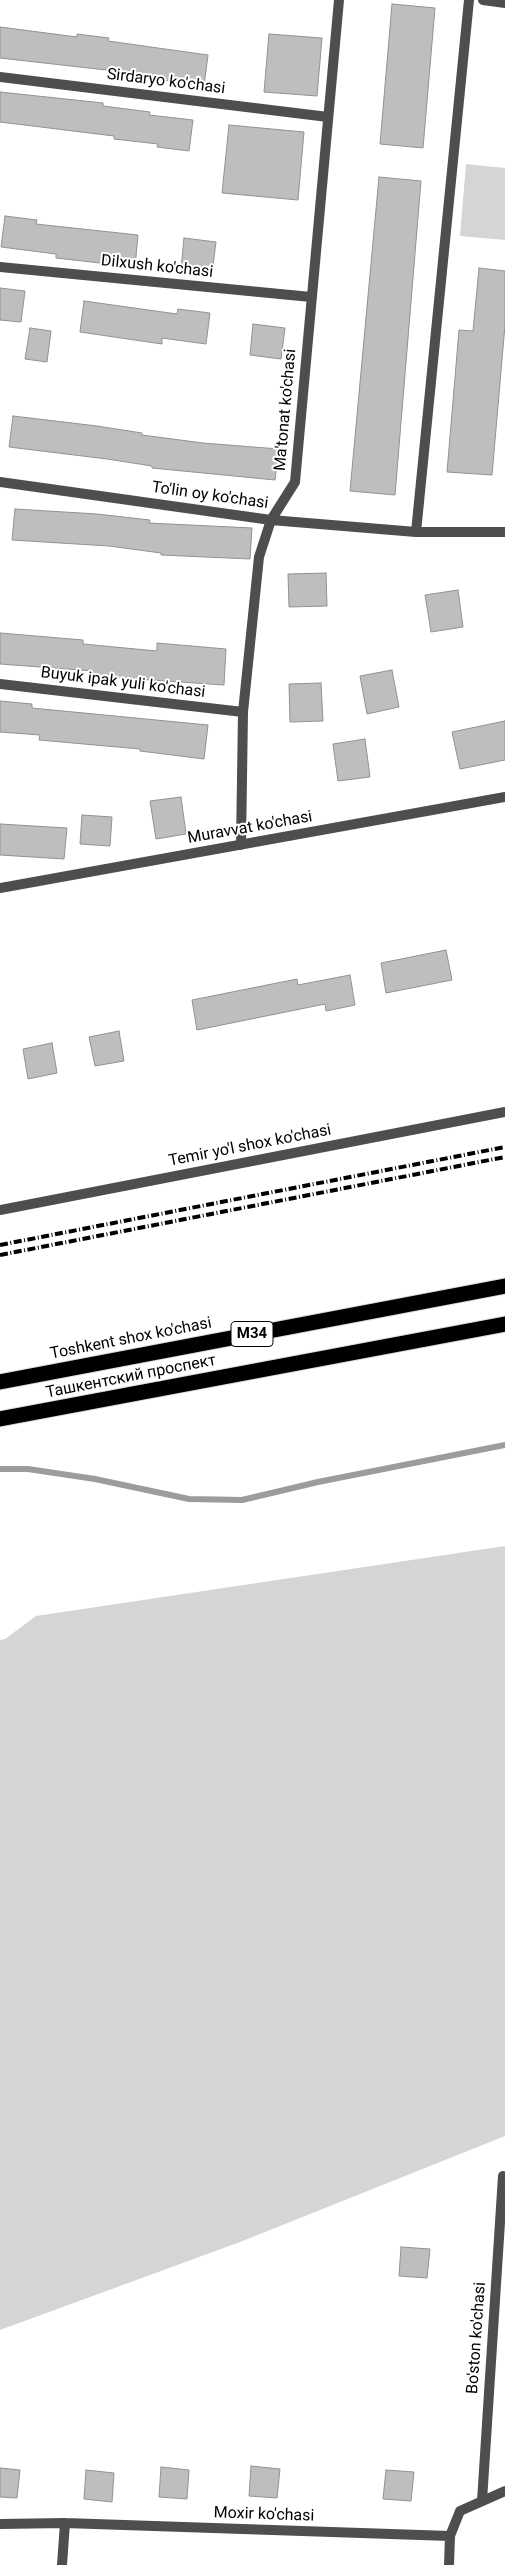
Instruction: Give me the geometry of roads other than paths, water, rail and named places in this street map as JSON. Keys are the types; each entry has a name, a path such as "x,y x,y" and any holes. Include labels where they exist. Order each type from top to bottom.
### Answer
{"highway":[{"name":"Toshkent shox ko'chasi","path":"0,1382 505,1286"},
{"name":"Ташкентский проспект","path":"0,1419 505,1324"}],"street":[{"name":"Ma'tonat ko'chasi","path":"241,845 243,712 259,557 272,520 295,482 339,0"},
{"path":"416,532 469,0"},
{"path":"482,0 505,3"},
{"name":"Sirdaryo ko'chasi","path":"0,77 328,117"},
{"name":"Dilxush ko'chasi","path":"0,267 311,297"},
{"name":"To'lin oy ko'chasi","path":"0,482 272,520 416,532 505,532"},
{"name":"Buyuk ipak yuli ko'chasi","path":"0,684 243,712"},
{"name":"Muravvat ko'chasi","path":"0,888 505,797"},
{"name":"Temir yo'l shox ko'chasi","path":"0,1210 505,1112"},
{"name":"Bo'ston ko'chasi","path":"482,2501 503,2176"},
{"path":"449,2565 450,2536 460,2511 505,2492"},
{"path":"62,2565 65,2523"},
{"name":"Moxir ko'chasi","path":"0,2524 65,2523 450,2536"}],"waterway":[{"path":"0,1469 28,1469 95,1479 189,1499 242,1500 318,1482 505,1445"}],"railway":[{"path":"0,1245 505,1147"},
{"path":"0,1255 505,1157"}]}
